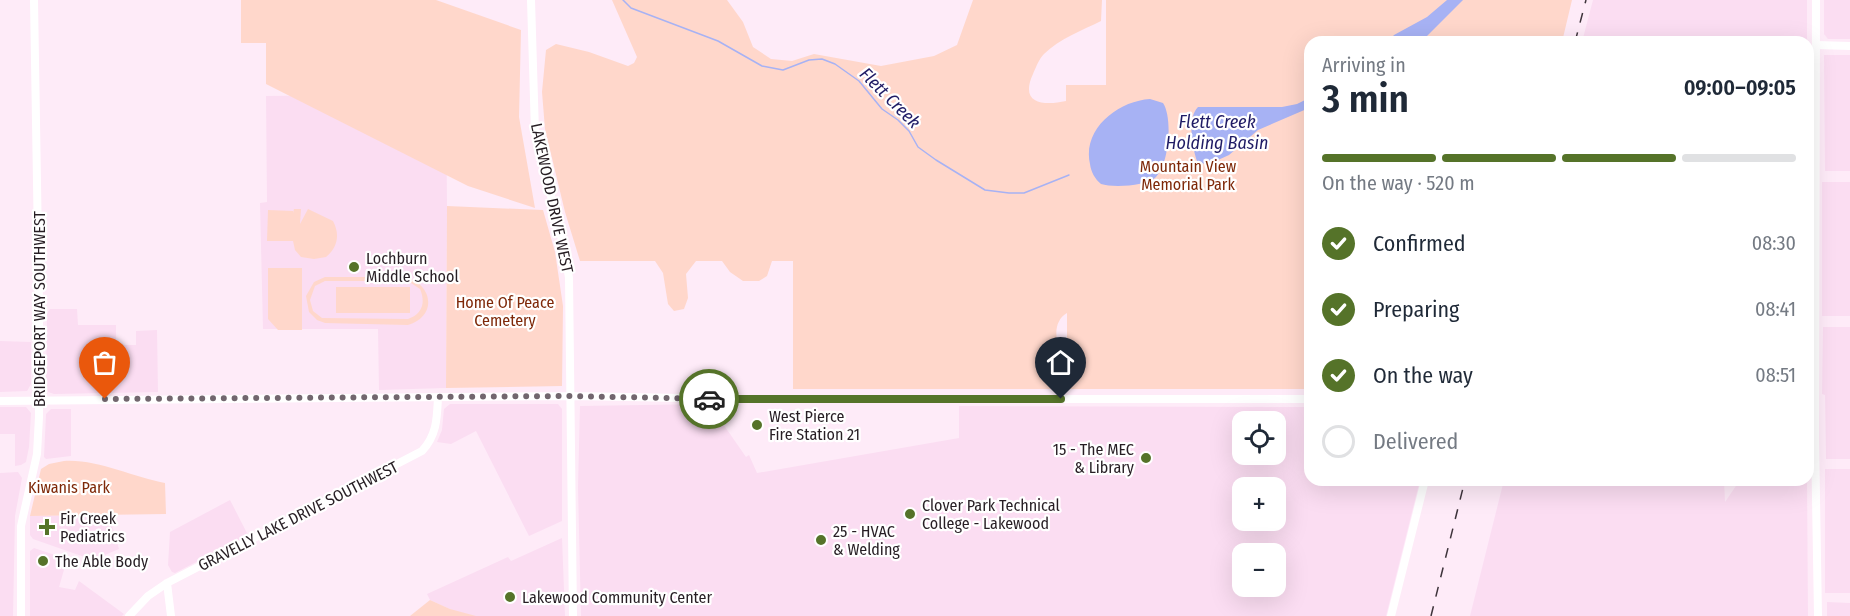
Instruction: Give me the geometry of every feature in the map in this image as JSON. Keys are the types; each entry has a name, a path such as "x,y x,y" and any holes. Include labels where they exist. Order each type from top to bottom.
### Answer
{"main road":[{"name":"BRIDGEPORT WAY SOUTHWEST","path":"21,616 21,526 38,446 39,400 34,0"},
{"name":"LAKEWOOD DRIVE WEST","path":"531,0 535,132 565,252 569,278 573,616"},
{"path":"1814,359 1816,345 1816,0"},
{"path":"1816,45 1850,46"},
{"path":"1814,350 1816,345"},
{"path":"0,401 572,396 737,399 1304,399"},
{"name":"GRAVELLY LAKE DRIVE SOUTHWEST","path":"129,616 148,596 167,583 422,451 431,441 436,428 438,397"},
{"path":"1391,616 1424,486"},
{"path":"1813,486 1818,616"},
{"path":"167,583 171,616"}],"shaded area":[{"path":"1593,0 1807,0 1807,36 1584,36"},
{"path":"1824,0 1850,0 1850,39 1828,39 1824,34"},
{"path":"1824,55 1850,55 1850,171 1825,171"},
{"name":"Lochburn Middle School","path":"446,94 446,388 379,390 378,329 263,329 260,203 267,202 266,96"},
{"path":"1822,182 1850,182 1850,316 1822,316"},
{"path":"50,309 77,309 78,325 116,325 116,345 136,345 136,331 157,330 158,392 54,394 48,392 46,388 47,313"},
{"path":"1823,327 1850,327 1850,459 1826,459 1825,395 1822,394"},
{"path":"0,341 31,342 31,384 27,391 0,392"},
{"path":"450,404 558,404 562,409 562,521 529,536 476,431 451,444 437,442 442,430 444,409"},
{"name":"Clover Park Technical College - Lakewood","path":"706,404 706,421 721,421 746,457 749,455 757,473 959,438 959,406 1304,407 1304,486 1418,486 1386,616 581,616 578,487 580,406"},
{"path":"0,407 26,407 31,413 29,447 26,462 21,465 15,466 15,434 0,434"},
{"path":"51,409 71,409 71,456 46,459 44,457 46,414"},
{"path":"1825,469 1850,469 1850,593 1825,593"},
{"path":"18,472 22,478 15,516 13,616 0,616 0,473"},
{"path":"1502,486 1724,486 1725,502 1736,486 1807,486 1808,616 1470,616"},
{"path":"230,500 248,535 175,573 172,572 168,565 170,532"},
{"path":"109,515 119,549 93,560 33,539 30,535 30,516"},
{"path":"562,538 565,616 465,616 430,600 427,594 508,557 511,561"},
{"path":"34,548 67,559 59,587 75,590 79,581 124,614 122,616 30,616 30,551"},
{"path":"1827,602 1850,603 1850,616 1827,616"}],"green space":[{"path":"241,0 436,0 521,30 519,117 535,208 468,186 266,84 266,43 241,43"},
{"name":"Mountain View Memorial Park","path":"612,0 727,0 743,22 753,47 771,59 792,61 814,54 881,66 934,56 957,45 973,0 1102,0 1101,21 1057,44 1044,54 1038,63 1029,84 1029,92 1036,101 1050,103 1066,101 1066,85 1106,85 1106,0 1572,0 1563,36 1304,36 1304,389 793,389 793,261 772,261 767,276 759,281 743,281 730,272 722,261 696,261 686,274 688,298 684,309 674,311 668,304 663,273 655,261 580,261 565,212 545,129 542,92 546,50 556,44 589,52 628,66 634,63 637,57","holes":["1067,313 1066,357 1059,347 1056,335 1059,322"]},
{"name":"Home Of Peace Cemetery","path":"447,206 543,210 555,252 563,306 562,386 446,388"},
{"path":"294,209 301,209 300,224 308,209 333,221 337,231 337,240 326,257 314,259 301,257 295,250 293,241 267,241 268,210 293,211 293,213"},
{"path":"268,268 302,268 302,330 278,330 268,319"},
{"path":"325,277 404,277 414,280 426,292 428,307 418,321 408,325 325,323 317,320 309,312 306,296 314,282","holes":["325,281 408,281 420,289 423,299 420,311 408,319 322,318 313,311 310,300 315,286"]},
{"path":"336,287 410,287 410,313 336,313"},
{"name":"Kiwanis Park","path":"64,461 89,463 165,483 166,514 30,516 41,469 49,464"},
{"path":"430,600 450,609 476,616 410,616"}],"water":[{"path":"1447,0 1463,0 1427,36 1393,36 1427,17"},
{"name":"Flett Creek Holding Basin","path":"1150,99 1163,103 1168,119 1167,152 1160,171 1152,180 1138,184 1121,186 1101,184 1091,170 1089,151 1097,129 1115,111 1126,105"},
{"name":"Flett Creek Holding Basin","path":"1304,100 1304,110 1258,130 1229,155 1207,165 1197,161 1192,141 1192,118 1198,107 1282,107"}],"waterway":[{"name":"Flett Creek","path":"623,0 631,8 718,41 762,66 783,70 809,60 822,59 835,64 859,81 882,109 909,131 918,147 985,190 1024,193 1069,175"}],"railway":[{"path":"1577,36 1586,0"},
{"path":"1431,616 1464,486"}],"way so far":[{"path":"105,399 572,396 709,399"}],"place":[{"name":"Lochburn Middle School","path":"354,267"},
{"name":"West Pierce Fire Station 21","path":"757,425"},
{"name":"15 - The MEC & Library","path":"1146,458"},
{"name":"Clover Park Technical College - Lakewood","path":"910,514"},
{"name":"Fir Creek Pediatrics","path":"47,527"},
{"name":"25 - HVAC & Welding","path":"821,540"},
{"name":"The Able Body","path":"43,561"},
{"name":"Lakewood Community Center","path":"510,597"}],"route":[{"path":"709,399 1061,399"}]}
